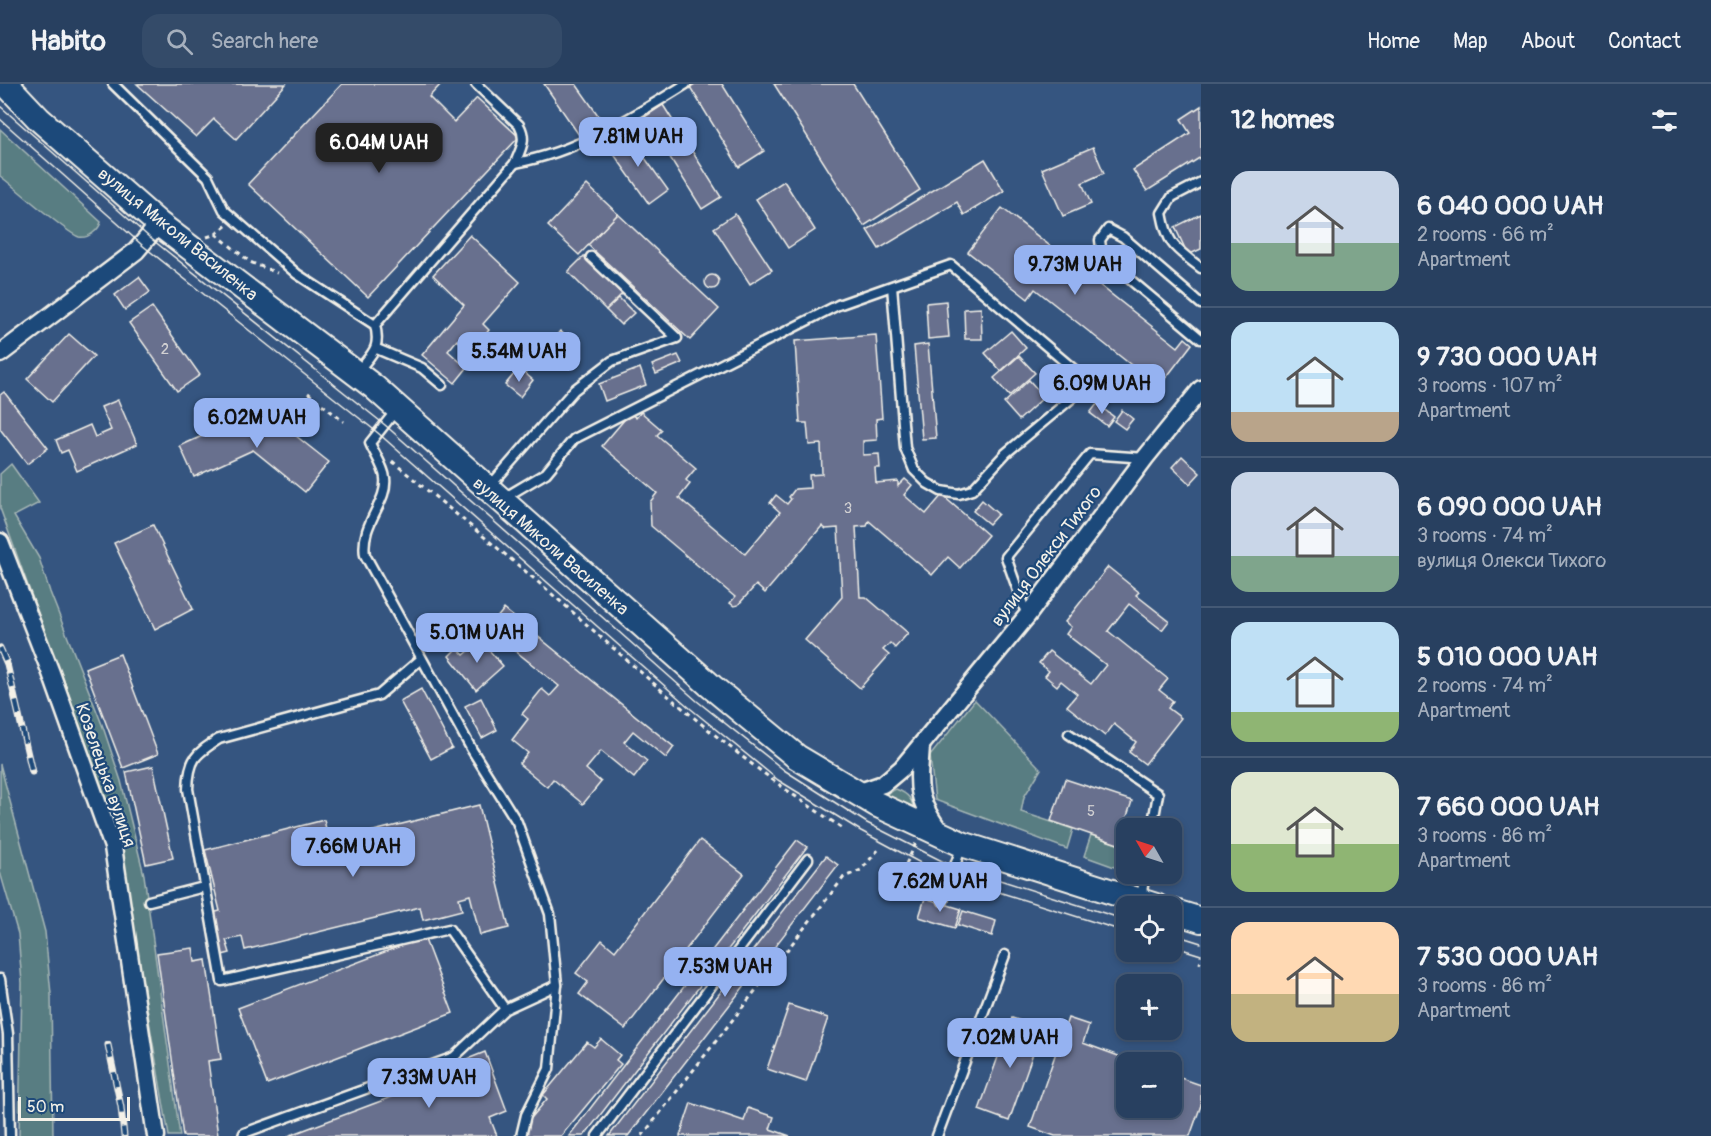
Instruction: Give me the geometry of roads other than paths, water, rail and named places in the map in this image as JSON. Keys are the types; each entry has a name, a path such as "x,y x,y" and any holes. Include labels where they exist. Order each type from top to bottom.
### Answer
{"main road":[{"name":"вулиця Миколи Василенка","path":"6,84 39,119 159,224 356,374 711,687 797,757 876,804 953,840 1124,896"},
{"path":"1182,914 1201,920"}],"street":[{"path":"0,354 136,251 159,224"},
{"name":"вулиця Олекси Тихого","path":"857,793 883,784 896,775 921,746 1026,616 1145,458 1201,389"},
{"name":"Козелецька вулиця","path":"0,542 51,673 113,847 156,1136"},
{"path":"921,746 918,789 923,806 953,840"}],"lane":[{"path":"113,84 208,177 224,210 297,274 375,325 378,336 377,349 356,374"},
{"path":"375,325 515,163 523,144 523,132 519,125 476,84"},
{"path":"515,163 541,159 578,143 650,106 686,84"},
{"path":"1201,182 1172,197 1162,213 1166,234 1175,248 1201,268"},
{"path":"1201,304 1123,237 1108,229 1100,240 1102,256 1201,339"},
{"path":"493,496 574,390 612,361 677,338 591,257"},
{"path":"493,496 546,473 574,439 838,305 951,265 1090,383 1006,453 972,490 959,494 941,491 927,483 914,470 905,448 892,286"},
{"path":"377,349 422,368 442,385"},
{"path":"397,409 370,443 385,477 383,493 363,543 365,555 472,750 517,822 550,914 557,985 549,1068 526,1115 521,1136"},
{"path":"1026,616 1006,557 1090,454 1145,458"},
{"path":"421,659 379,695 219,739 199,752 189,771 188,789 222,981 449,929 506,1009"},
{"path":"1069,734 1158,794 1154,818"},
{"path":"943,901 953,840"},
{"path":"597,1136 808,859"},
{"path":"149,901 204,887"},
{"path":"937,1136 1005,955"},
{"path":"0,979 8,1034 10,1136"},
{"path":"243,1136 244,1133 454,1057 506,1009 557,985"}],"tram line":[{"path":"0,106 149,237 385,425 697,701 784,770 867,823 946,863 1116,917"},
{"path":"0,119 142,245 378,433 691,709 778,780 861,831 941,874 1116,929"},
{"path":"1182,937 1201,943"},
{"path":"1182,949 1201,955"}],"railway":[{"path":"0,648 7,664 32,772"},
{"path":"108,1045 121,1107 124,1136"}]}
